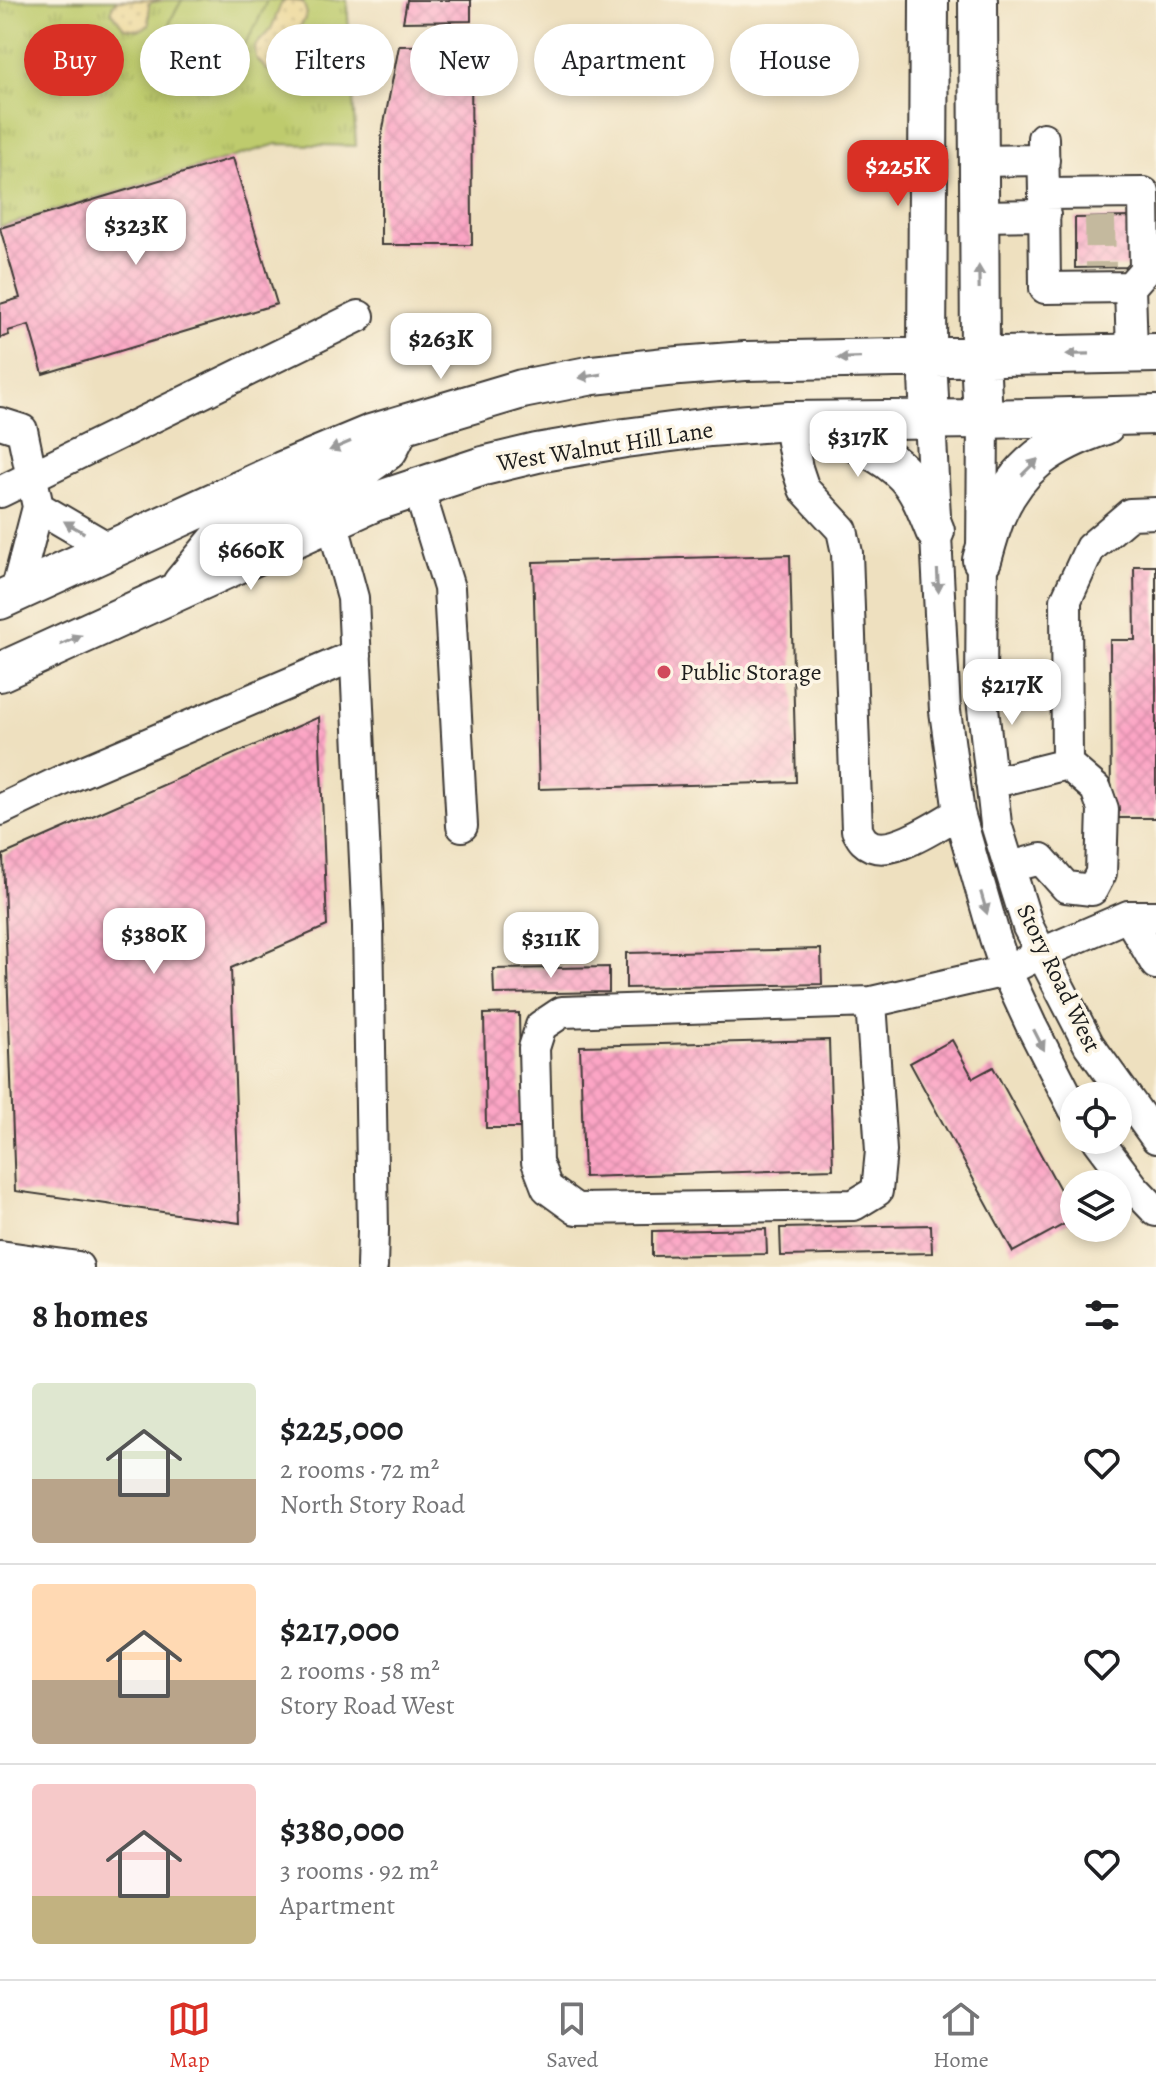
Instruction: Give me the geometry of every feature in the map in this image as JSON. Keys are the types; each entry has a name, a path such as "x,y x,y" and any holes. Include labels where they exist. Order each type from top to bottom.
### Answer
{"main road":[{"path":"929,0 927,356 930,419"},
{"path":"978,0 983,419"},
{"path":"930,61 977,62"},
{"path":"8,596 282,471 371,434 522,389 593,375 745,361 1144,353"},
{"path":"982,560 995,517 1025,469 1048,450 1079,433 1143,416"},
{"name":"West Walnut Hill Lane","path":"0,672 374,502 483,466 537,453 710,427 788,421 1143,416"},
{"path":"788,421 817,428 866,447 905,474 919,494 935,531"},
{"path":"175,592 221,537 251,517 366,466 388,450 397,432 396,427"}],"street":[{"path":"978,161 1043,149 1045,204 1045,288 1111,280 1145,270 1144,193 1100,206 1045,204 979,216"},
{"path":"1111,280 1144,353"},
{"path":"0,492 35,492 359,316"},
{"name":"Story Road West","path":"930,419 945,711 959,813 1006,971 1060,1082"},
{"name":"Story Road West","path":"983,419 981,690 996,824 1028,927 1089,1045 1156,1138"},
{"path":"788,421 804,489 842,530 847,553 857,830 864,841 877,848 893,847 959,813"},
{"path":"0,423 22,430 35,492 8,596"},
{"path":"418,487 449,588 462,826"},
{"path":"35,492 110,549"},
{"path":"1010,867 1041,859 1066,887 1092,890 1101,873 1103,809 1096,789 1067,764 1066,600 1090,548 1130,514 1156,513"},
{"path":"332,521 353,598 368,926 372,1267"},
{"path":"0,810 65,779 356,655"},
{"path":"991,783 1067,764"},
{"path":"871,1002 881,1151 877,1191 854,1205 576,1209 547,1188 537,1162 534,1048 541,1026 562,1012 871,1002 1006,971 1042,953 1142,916 1156,964"},
{"path":"1108,1154 1156,1211"},
{"path":"0,1256 78,1267"}],"green space":[{"path":"0,0 347,0 348,24 266,24 266,96 353,96 356,146 277,144 0,227"},
{"path":"182,0 267,0 250,36 250,24 170,24"}],"sand":[{"path":"117,0 164,0 149,3 149,24 140,24 140,30 124,28 112,12"},
{"path":"286,0 303,2 307,14 302,24 273,24 281,4"},
{"path":"266,34 266,69 256,58 255,46"}],"building":[{"path":"407,0 471,0 471,21 403,22"},
{"path":"399,46 410,46 410,96 471,96 472,245 381,245 381,139 389,96 394,96 394,72"},
{"path":"233,158 277,304 43,374 29,325 8,331 9,335 0,338 0,304 20,298 0,228"},
{"path":"1131,217 1132,267 1075,268 1075,218"},
{"name":"Public Storage","path":"790,555 796,782 539,789 533,562"},
{"path":"1134,566 1156,566 1156,818 1111,818 1110,640 1135,640"},
{"path":"319,717 327,926 231,968 240,1223 15,1191 3,855"},
{"path":"821,949 822,984 626,988 626,953"},
{"path":"609,967 609,992 494,994 493,969"},
{"path":"519,1013 521,1128 486,1128 484,1014"},
{"path":"829,1040 833,1169 584,1177 580,1046"},
{"path":"952,1040 973,1078 993,1067 1060,1189 1060,1227 1013,1252 910,1063"},
{"path":"931,1225 932,1253 781,1256 780,1228"},
{"path":"766,1229 767,1254 652,1256 652,1231"}],"tunnel":[{"path":"1100,217 1101,267"}],"place":[{"name":"Public Storage","path":"664,672"}]}
